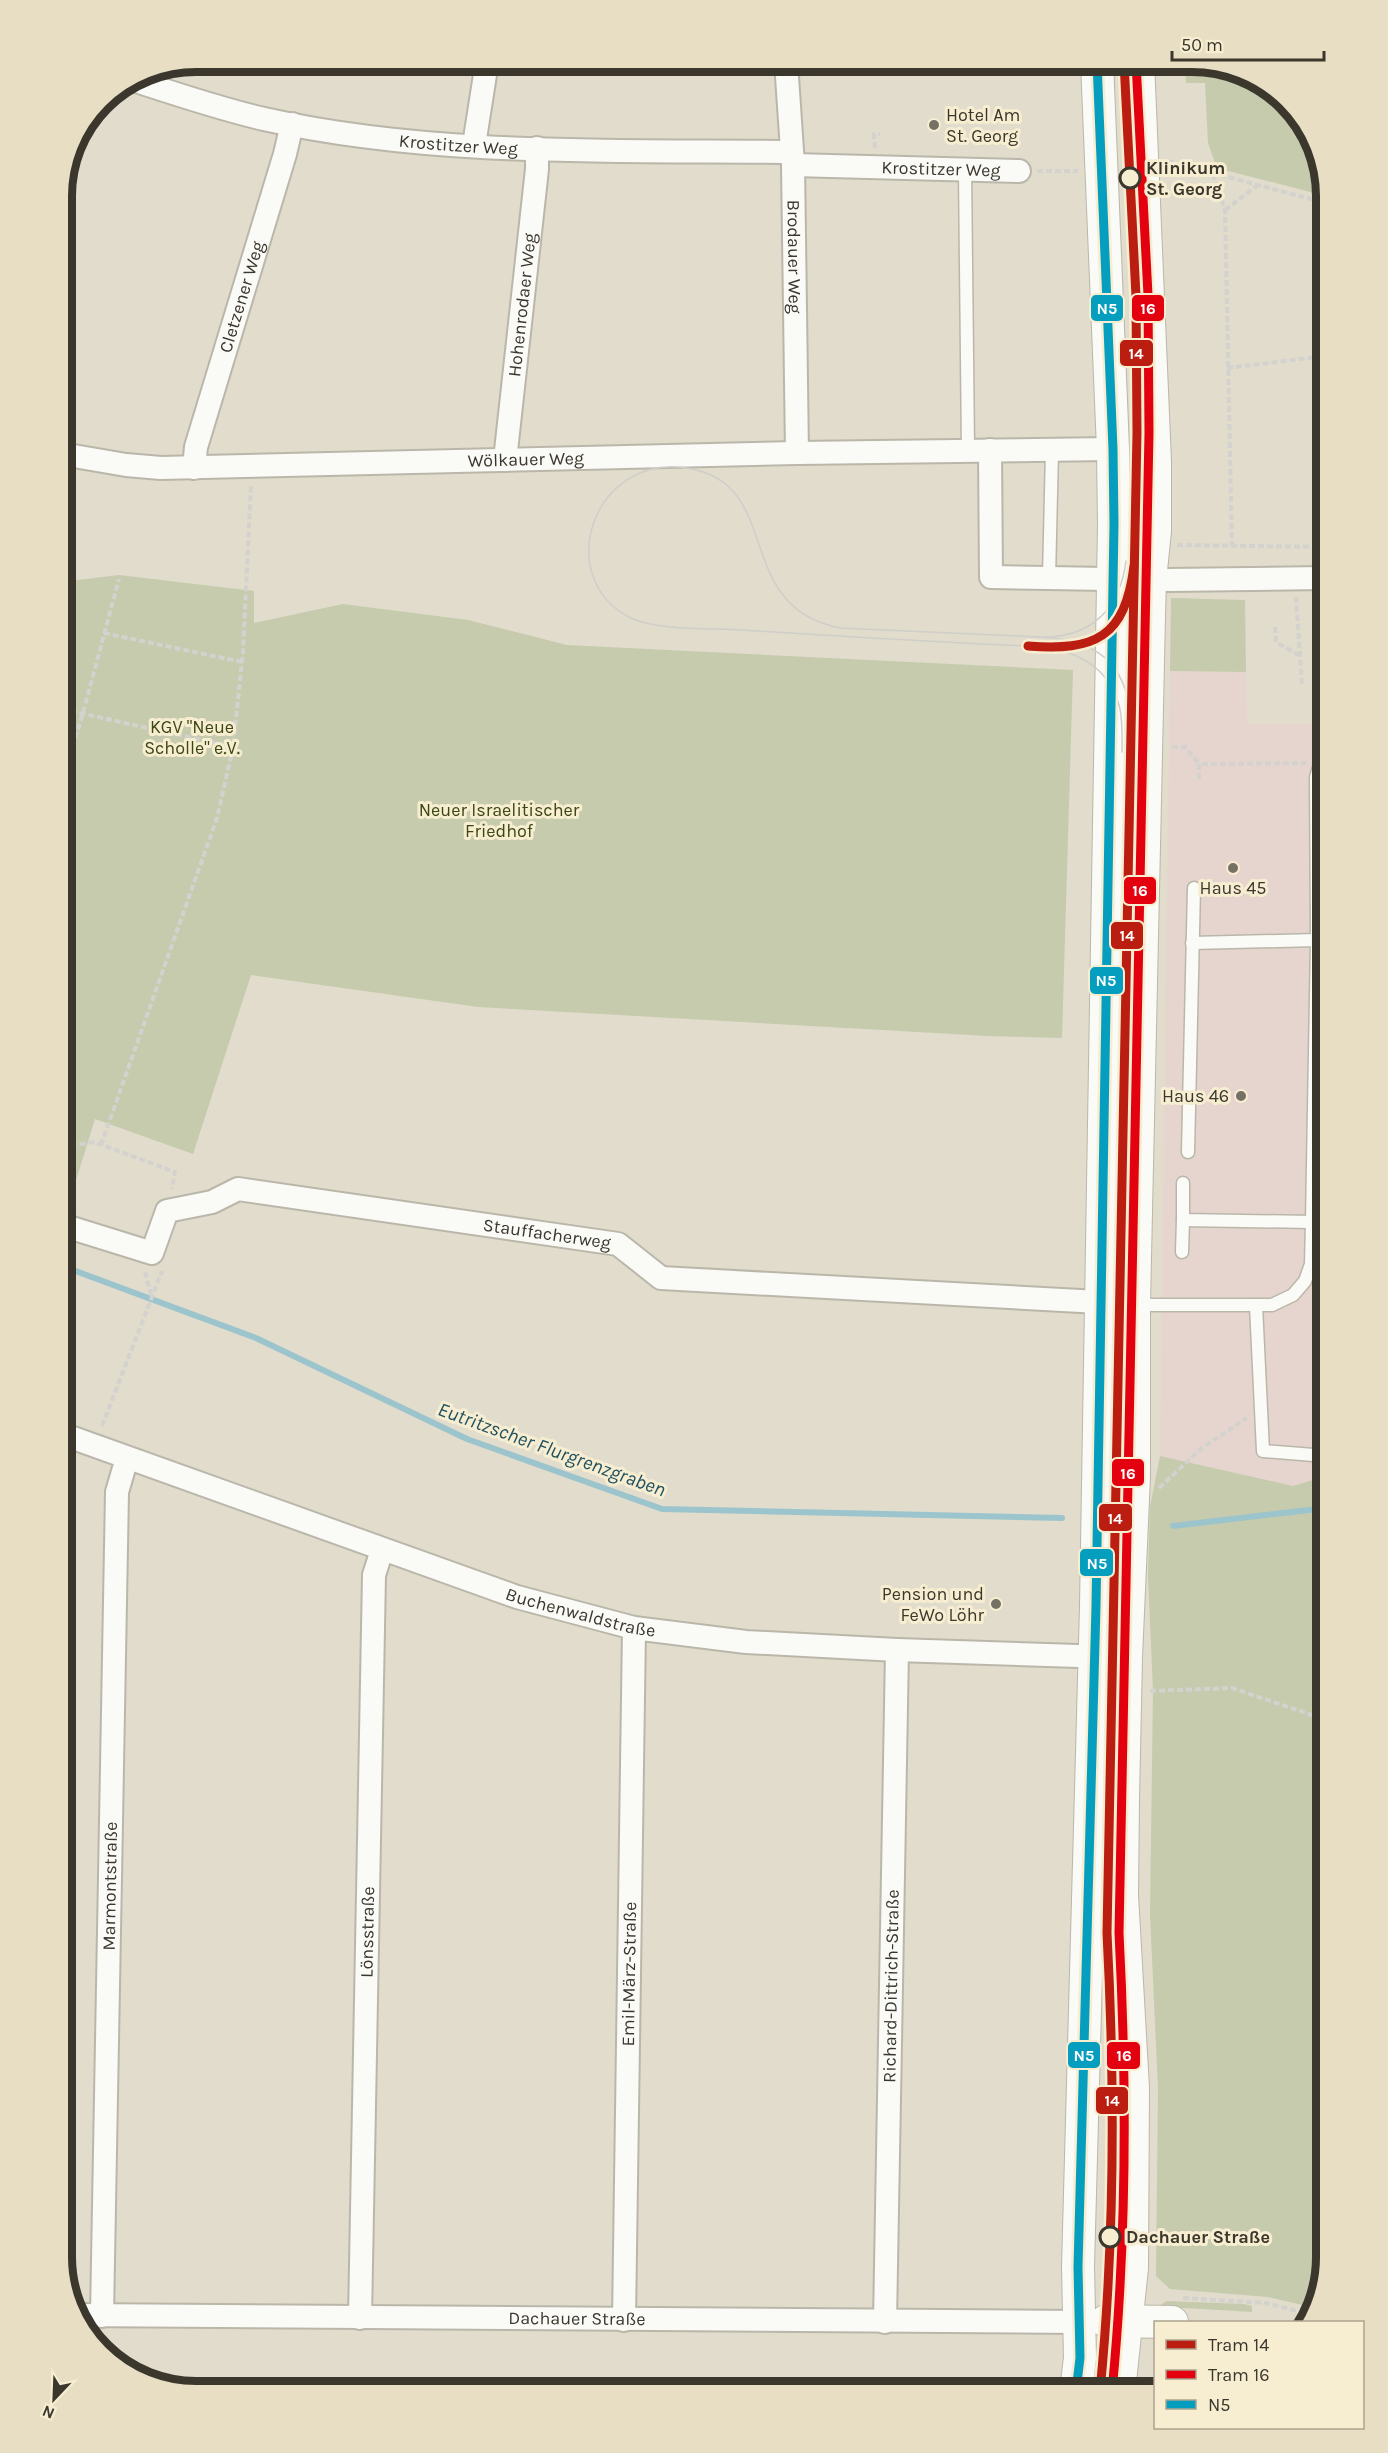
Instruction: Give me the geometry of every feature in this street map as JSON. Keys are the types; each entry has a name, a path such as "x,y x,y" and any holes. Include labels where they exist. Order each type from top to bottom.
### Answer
{"main road":[{"path":"1077,2381 1081,2322 1078,2267 1094,1657 1113,579 1113,449 1097,72"},
{"path":"1120,2381 1132,2268 1133,2088 1122,1895 1126,1657 1134,1477 1134,1304 1150,580 1155,531 1155,462 1138,72"},
{"path":"1081,2322 1127,2322 1175,2310"}],"street":[{"path":"474,145 485,72"},
{"name":"Brodauer Weg","path":"787,72 792,159 797,453"},
{"name":"Krostitzer Weg","path":"144,84 212,105 292,124 378,138 474,145 1019,171"},
{"name":"Cletzener Weg","path":"194,468 196,447 285,154 292,124"},
{"name":"Hohenrodaer Weg","path":"505,460 537,169 537,148"},
{"name":"Wölkauer Weg","path":"72,456 126,465 194,468 797,453 1113,449"},
{"path":"990,450 991,577 1150,580 1316,578"},
{"name":"Stauffacherweg","path":"167,1211 212,1202 238,1189 261,1191 618,1244 662,1278 1099,1302"},
{"path":"72,1229 152,1253 167,1211"},
{"name":"Buchenwaldstraße","path":"72,1438 517,1597 634,1628 746,1642 897,1650 1126,1657"},
{"name":"Marmontstraße","path":"102,2316 117,1492 127,1458"},
{"name":"Lönsstraße","path":"360,2318 374,1575 382,1550"},
{"name":"Emil-März-Straße","path":"624,2320 634,1628"},
{"name":"Richard-Dittrich-Straße","path":"885,2322 897,1650"},
{"name":"Dachauer Straße","path":"87,2315 1081,2322"}],"lane":[{"path":"965,170 968,450"},
{"path":"1049,578 1052,451"},
{"path":"1188,1152 1194,888"},
{"path":"1192,943 1316,940"},
{"path":"1099,1302 1272,1305 1293,1295 1305,1281 1311,1264 1316,996"},
{"path":"1182,1252 1184,1183"},
{"path":"1183,1220 1312,1222"},
{"path":"1256,1305 1263,1451 1316,1455"}],"path":[{"path":"1142,153 1316,200"},
{"path":"1019,171 1081,171"},
{"path":"1213,174 1225,210 1232,546"},
{"path":"1225,210 1258,185"},
{"path":"1227,368 1316,357"},
{"path":"101,1145 217,818 233,747 242,662 252,466"},
{"path":"1172,544 1316,547"},
{"path":"72,747 118,579"},
{"path":"1296,579 1302,685"},
{"path":"1275,627 1276,642 1300,657"},
{"path":"104,633 242,662"},
{"path":"72,711 233,747"},
{"path":"1170,747 1185,747 1199,764 1199,778"},
{"path":"1199,764 1316,763"},
{"path":"72,1145 94,1142 176,1172 167,1211"},
{"path":"94,1446 164,1265"},
{"path":"1151,1495 1203,1448 1262,1407"},
{"path":"1147,1691 1232,1688 1312,1716 1316,1715"},
{"path":"1175,2310 1266,2304 1302,2312"}],"shaded area":[{"path":"1170,671 1246,672 1247,724 1316,724 1316,1540 1160,1456"}],"green space":[{"path":"1185,72 1216,74 1247,85 1274,103 1295,127 1307,149 1312,164 1316,193 1217,168 1208,143 1205,83 1186,83"},
{"name":"Neuer Israelitischer Friedhof","path":"119,575 254,591 254,623 343,604 468,620 567,645 1073,670 1062,1038 988,1036 478,1007 251,975 193,1154 95,1119 72,1193 72,581"},
{"path":"1171,598 1245,600 1246,672 1170,671"},
{"path":"1160,1456 1293,1486 1316,1479 1316,2257 1312,2289 1306,2306 1268,2297 1170,2289 1156,2276 1158,2089 1150,1915 1153,1691 1148,1576 1150,1507"},
{"path":"1166,2301 1244,2304 1252,2306 1252,2312 1161,2305"}],"waterway":[{"name":"Eutritzscher Flurgrenzgraben","path":"72,1270 256,1338 467,1439 662,1509 1062,1518"},
{"name":"Eutritzscher Flurgrenzgraben","path":"1173,1526 1316,1509"}],"tram line":[{"name":"14","path":"1101,2381 1111,2220 1112,2105 1107,1933 1137,433 1136,296 1125,72"},
{"name":"16","path":"1113,2381 1123,2220 1124,2105 1119,1933 1149,433 1148,295 1137,72"},
{"path":"1028,646 685,628 642,622 631,618 606,599 593,575 589,548 594,521 608,497 630,478 658,468 692,469 720,480 739,498 751,522 770,573 784,597 806,616 840,628 1041,637"},
{"path":"1126,561 1117,593 1110,606 1100,617 1075,632 1041,637 1063,639 1081,644 1097,652 1109,662 1119,675 1126,691 1131,731"},
{"name":"14","path":"1028,646 1072,646 1089,642 1103,635 1123,610 1130,590 1134,566"},
{"path":"1041,646 1079,657 1099,671 1107,680 1119,705 1122,752"}],"transit line":[{"name":"N5","path":"1077,2381 1080,2358 1078,2267 1096,1606 1114,524 1097,72"}],"place":[{"name":"Hotel Am St. Georg","path":"934,125"},
{"name":"Klinikum St. Georg","path":"1130,178"},
{"name":"Haus 45","path":"1233,868"},
{"name":"Haus 46","path":"1241,1096"},
{"name":"Pension und FeWo Löhr","path":"996,1604"},
{"name":"Dachauer Straße","path":"1110,2237"}],"park label":[{"name":"KGV \"Neue Scholle\" e.V.","path":"192,737"}]}
